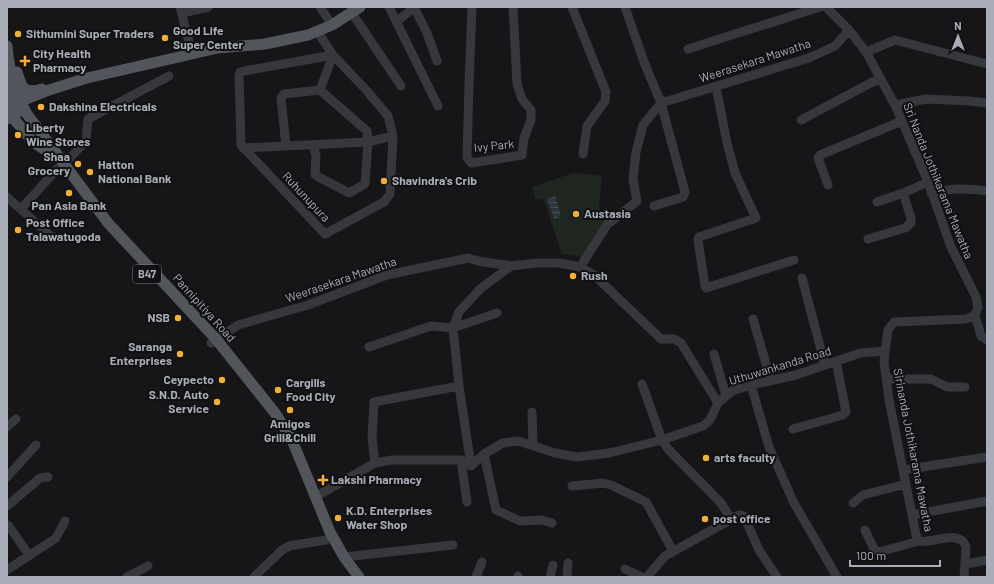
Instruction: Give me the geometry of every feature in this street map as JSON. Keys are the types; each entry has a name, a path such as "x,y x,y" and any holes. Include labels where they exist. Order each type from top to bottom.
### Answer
{"main road":[{"path":"7,47 20,84 26,90 34,91 218,48 265,44 308,35 332,24 356,10"},
{"name":"Pannipitiya Road","path":"7,47 14,85 13,106 42,134 61,166 103,227 213,341 275,413 292,440 330,532 344,557 359,577"},
{"path":"13,106 59,86"},
{"path":"42,134 31,105 33,102 59,86"},
{"name":"Pannipitiya Road","path":"7,88 13,106 44,149 61,166"},
{"path":"7,118 14,120 33,142 44,149"},
{"name":"Pannipitiya Road","path":"213,341 270,417 284,440 326,540 352,577"}],"street":[{"path":"192,54 181,10 208,7"},
{"path":"320,7 332,24"},
{"path":"388,7 397,21 438,106"},
{"path":"397,21 415,7 427,33 437,61"},
{"name":"Ivy Park","path":"472,7 467,157 471,163 522,155 524,138 531,120 531,110 522,99 517,84 513,7"},
{"path":"572,7 606,92 605,101 587,126 583,154"},
{"path":"625,7 660,103 685,192 683,197 654,206"},
{"path":"688,49 820,7"},
{"name":"Sri Nanda Jothikarama Mawatha","path":"826,7 849,30 866,52 895,105 928,182 951,247 976,297 978,307 975,315 981,336 987,340"},
{"path":"356,10 401,86"},
{"name":"Weerasekara Mawatha","path":"660,103 809,58 835,46 849,30"},
{"name":"Ruhunupura","path":"243,148 325,234 384,202 390,194 393,136 388,116 368,92 333,55 317,31"},
{"path":"866,52 895,40 987,64"},
{"path":"286,146 280,98 284,94 320,90 333,55"},
{"path":"333,55 240,72 241,145 243,148 368,142 393,136"},
{"path":"21,209 86,141 88,119 169,76"},
{"path":"801,120 880,78"},
{"path":"716,87 727,143 735,172 756,218 699,237 698,240 704,286 706,288 794,260"},
{"name":"Ruhunupura","path":"313,145 316,156 315,175 348,193 366,184 368,142 367,131 320,90"},
{"path":"895,105 926,99 987,103"},
{"path":"580,267 607,225 636,200 633,180 636,152 643,125 660,103"},
{"path":"828,185 818,158 820,155 902,121"},
{"path":"877,202 904,193 928,182"},
{"path":"931,193 948,189 967,188 987,191"},
{"path":"868,239 905,228 911,223 904,193"},
{"path":"7,196 52,237"},
{"name":"Weerasekara Mawatha","path":"213,341 238,325 308,306 387,276 468,258 511,266 537,262 559,263 580,267 594,275 661,339 674,339 681,343 718,402"},
{"path":"471,466 452,328 459,312 480,289 511,266"},
{"path":"802,278 825,365"},
{"path":"369,347 431,326 452,328 497,313"},
{"path":"884,351 888,330 892,323 896,320 966,319 975,315"},
{"path":"753,319 771,381"},
{"name":"Uthuwankanda Road","path":"471,466 484,454 503,443 518,441 555,453 577,457 609,453 662,440 703,426 710,420 718,402 732,391 751,385 796,375 860,353 884,351"},
{"name":"Sirinanda Jothikarama Mawatha","path":"884,351 889,400 916,535 919,541 926,543 953,537 959,538 965,542 966,564 964,577"},
{"path":"714,354 726,396"},
{"path":"793,429 843,415 846,412 836,361"},
{"path":"887,379 924,378 931,379 947,387 965,387"},
{"path":"642,384 662,440 668,449 721,503 731,519"},
{"path":"751,385 769,447 794,502 837,577"},
{"path":"375,463 372,438 374,402 459,386"},
{"path":"532,412 533,445"},
{"path":"7,427 16,420"},
{"path":"7,477 36,445"},
{"path":"484,454 496,510 520,521 542,520 552,523"},
{"path":"903,470 987,458"},
{"path":"315,497 375,463 392,460 461,460 471,466"},
{"path":"461,460 468,502"},
{"path":"7,506 40,478 48,477"},
{"path":"572,486 603,483 611,485 646,502 673,551"},
{"path":"853,503 863,495 906,484"},
{"path":"912,515 987,501"},
{"path":"646,577 665,556 739,515 744,516 759,550 777,577"},
{"path":"7,570 56,538 65,521"},
{"path":"8,525 29,555"},
{"path":"865,530 874,549 879,552 919,541"},
{"path":"254,577 282,550 289,546 326,540"},
{"path":"344,557 453,545"},
{"path":"966,564 987,560"},
{"path":"476,577 482,562"},
{"path":"567,577 568,563"},
{"path":"550,577 553,564"},
{"path":"127,577 148,566"},
{"path":"625,569 642,577"}],"shaded area":[{"name":"Austasia","path":"573,173 602,176 599,208 610,219 585,257 562,254 543,198 536,200 532,187"},
{"path":"555,196 561,216 554,219 547,199"}],"place":[{"name":"Sithumini Super Traders","path":"18,34"},
{"name":"Good Life Super Center","path":"165,38"},
{"name":"City Health Pharmacy","path":"25,61"},
{"name":"Dakshina Electricals","path":"41,107"},
{"name":"Liberty Wine Stores","path":"18,135"},
{"name":"Shaa Grocery","path":"78,164"},
{"name":"Hatton National Bank","path":"90,172"},
{"name":"Shavindra's Crib","path":"384,181"},
{"name":"Pan Asia Bank","path":"69,193"},
{"name":"Austasia","path":"576,214"},
{"name":"Post Office Talawatugoda","path":"18,230"},
{"name":"Rush","path":"573,276"},
{"name":"NSB","path":"178,318"},
{"name":"Saranga Enterprises","path":"180,354"},
{"name":"Ceypecto","path":"222,380"},
{"name":"Cargills Food City","path":"278,390"},
{"name":"S.N.D. Auto Service","path":"217,402"},
{"name":"Amigos Grill&Chill","path":"290,410"},
{"name":"arts faculty","path":"706,458"},
{"name":"Lakshi Pharmacy","path":"323,480"},
{"name":"K.D. Enterprises Water Shop","path":"338,518"},
{"name":"post office","path":"705,519"}]}
